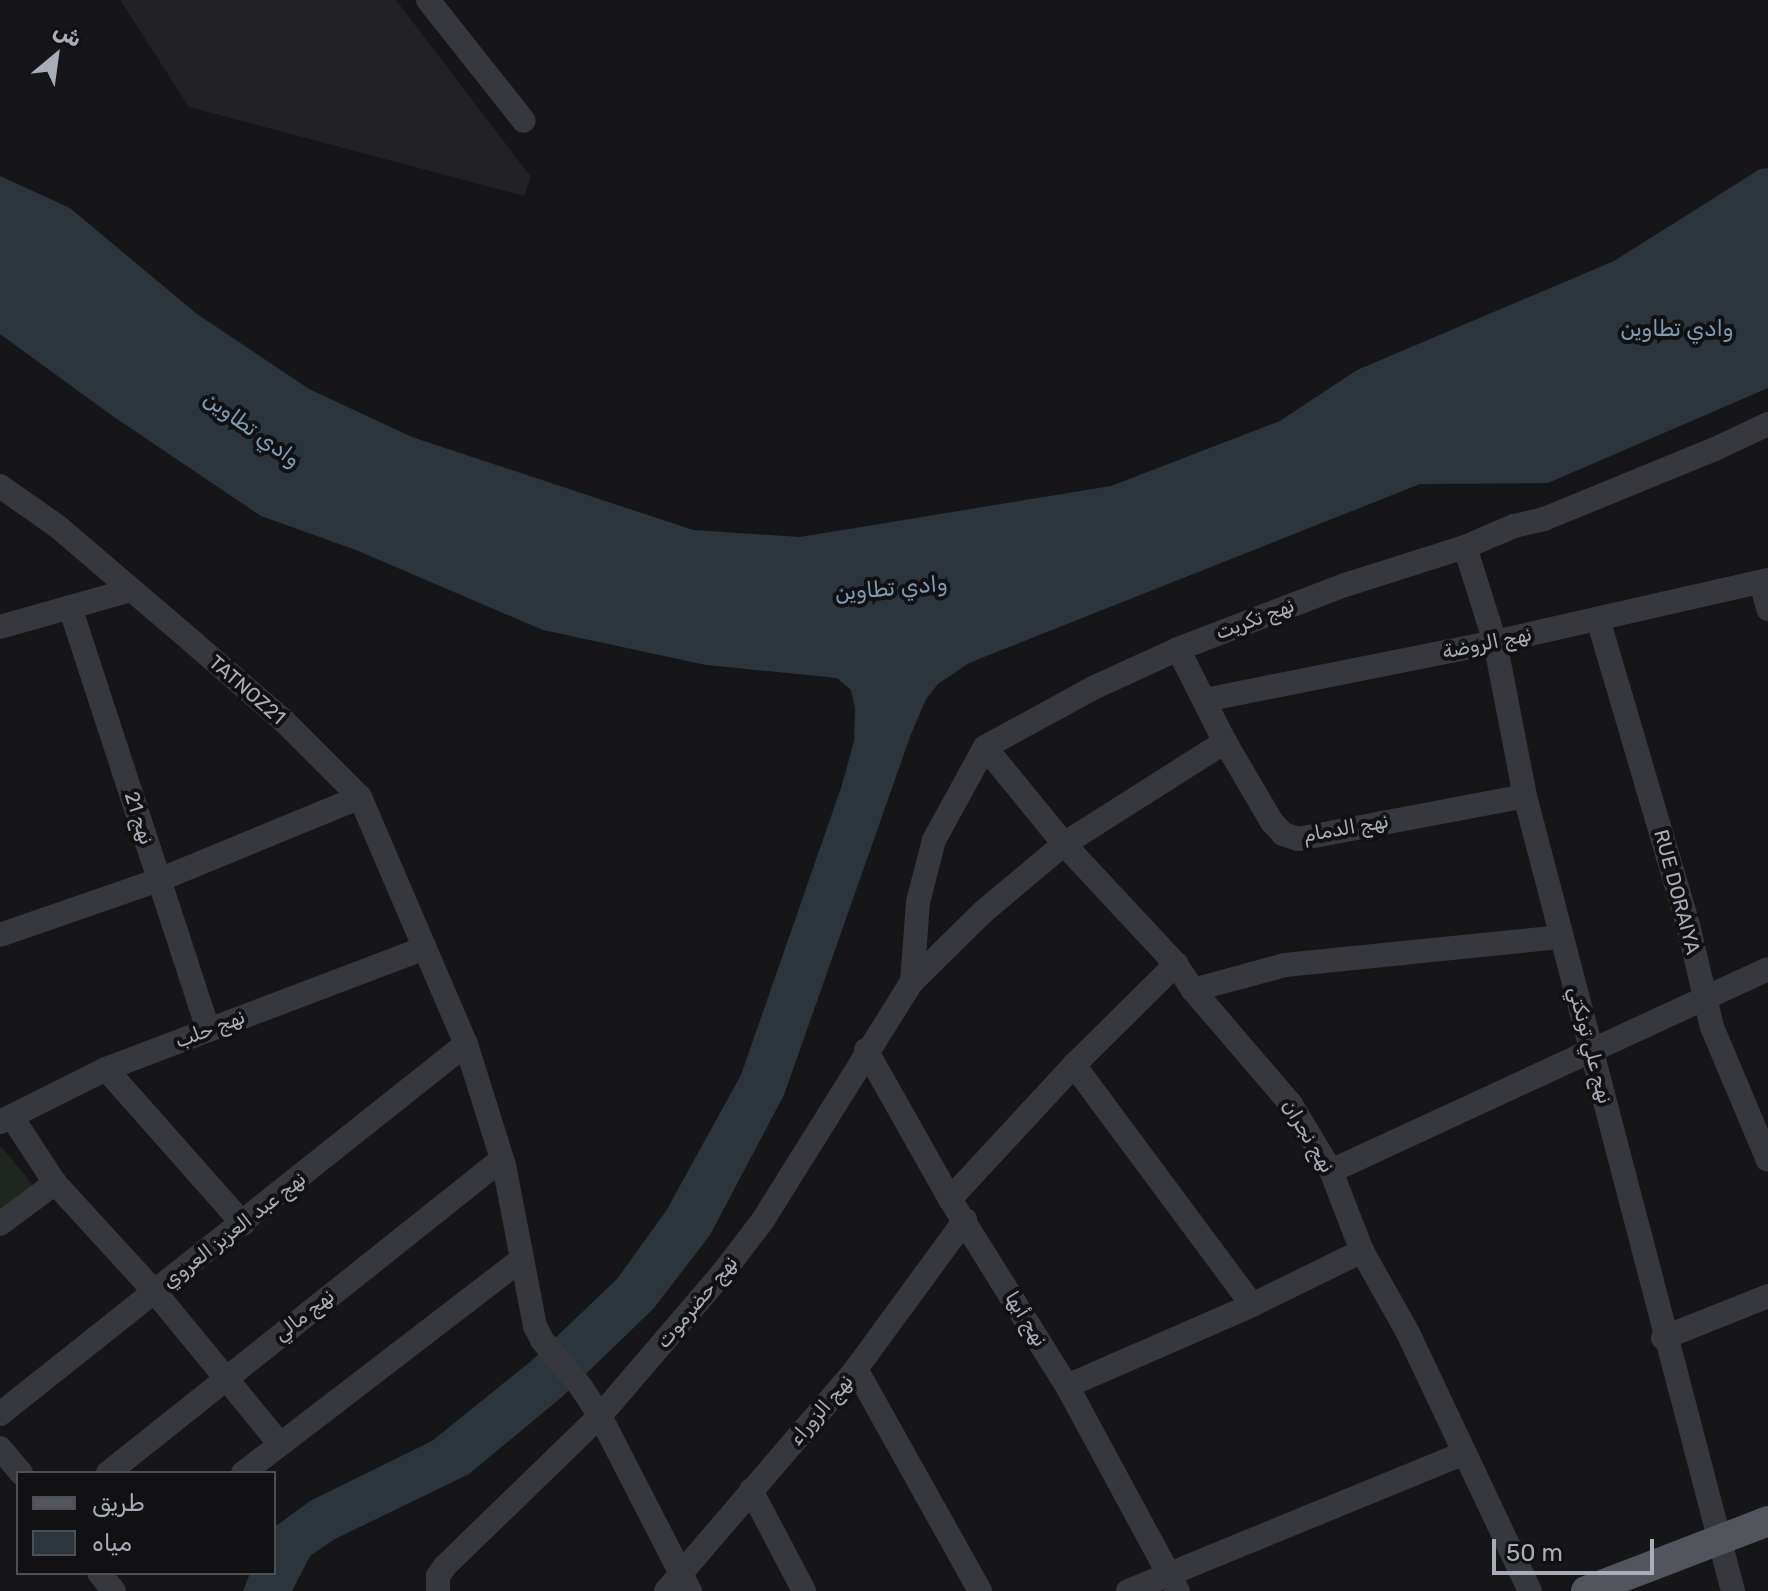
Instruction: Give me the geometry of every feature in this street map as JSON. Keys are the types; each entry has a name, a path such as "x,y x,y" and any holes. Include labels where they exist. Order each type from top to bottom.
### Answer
{"main road":[{"path":"1586,1591 1721,1542 1768,1521"}],"street":[{"path":"428,0 524,121"},
{"name":"نهج تكريت","path":"985,747 1093,688 1178,649 1345,585 1465,547 1715,449 1768,424"},
{"name":"TATNOZ21","path":"0,486 57,526 285,722 360,797 466,1044 502,1159 530,1314 542,1340 581,1387 600,1416 679,1586"},
{"name":"نهج علي تونكتي","path":"1465,547 1495,642 1525,796 1733,1591"},
{"path":"1765,581 1768,609"},
{"name":"نهج الروضة","path":"1205,700 1495,642 1765,581"},
{"path":"0,627 131,590"},
{"name":"نهج 21","path":"70,607 208,1030"},
{"name":"RUE DORAIYA","path":"1598,619 1688,925 1703,998 1765,1144"},
{"name":"نهج الدمام","path":"1178,649 1225,742 1272,822 1283,834 1298,839 1525,796"},
{"name":"نهج حضرموت","path":"437,1588 445,1566 600,1416 721,1275 763,1220 826,1124 866,1050 912,982 983,912 1064,844 1225,742"},
{"path":"912,982 918,902 934,840 985,747"},
{"name":"نهج نجران","path":"985,747 1064,844 1176,964 1193,990 1290,1103 1331,1171 1362,1251 1408,1333 1530,1591"},
{"path":"0,935 159,880 360,797"},
{"path":"1193,990 1285,965 1562,937"},
{"name":"نهج حلب","path":"6,1120 106,1069 425,948"},
{"path":"950,1199 1074,1065 1176,964"},
{"path":"1331,1171 1768,969"},
{"name":"نهج عبد العزيز العروي","path":"0,1414 466,1044"},
{"name":"نهج أبها","path":"866,1050 950,1199 1067,1386 1174,1582"},
{"path":"1074,1065 1252,1305"},
{"path":"106,1069 243,1224"},
{"path":"6,1120 55,1183 155,1292 279,1443"},
{"name":"نهج مالي","path":"110,1471 502,1159"},
{"path":"0,1224 55,1183"},
{"name":"نهج الزوراء","path":"679,1586 751,1490 856,1369 965,1220"},
{"path":"1067,1386 1252,1305 1362,1251"},
{"path":"245,1471 521,1260"},
{"path":"1665,1337 1768,1296"},
{"path":"856,1369 980,1591"},
{"path":"0,1448 19,1471"},
{"path":"1128,1591 1174,1582 1465,1453"},
{"path":"751,1490 804,1591"}],"shaded area":[{"path":"120,0 396,0 531,177 524,196 189,107"},
{"path":"0,1148 35,1188 0,1216"}],"water":[{"name":"وادي تطاوين","path":"1768,168 1768,388 1548,483 1420,484 969,663 938,684 926,699 911,734 784,1095 710,1235 654,1308 563,1396 469,1474 335,1539 310,1556 292,1591 243,1591 249,1575 276,1575 276,1526 310,1501 432,1441 530,1362 617,1279 666,1211 741,1075 842,785 854,741 855,708 851,690 837,678 706,665 543,630 356,550 261,516 114,417 0,334 0,176 70,208 197,314 309,389 412,437 693,530 800,537 1111,486 1280,421 1357,370 1614,261 1760,169"}]}
